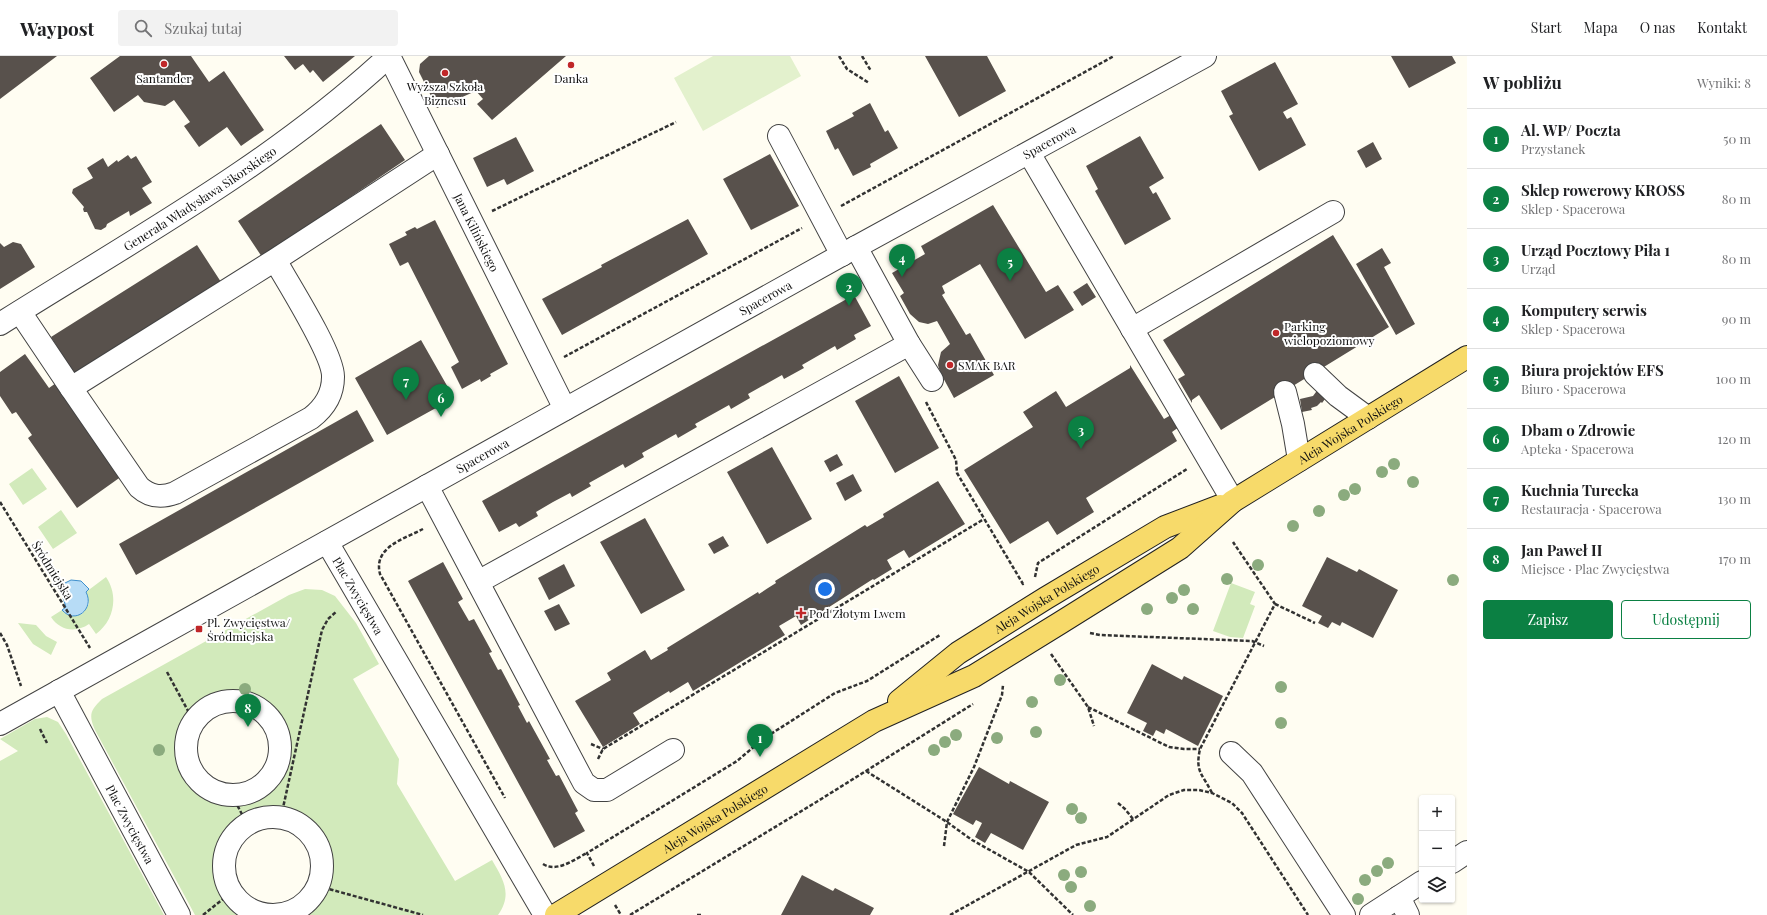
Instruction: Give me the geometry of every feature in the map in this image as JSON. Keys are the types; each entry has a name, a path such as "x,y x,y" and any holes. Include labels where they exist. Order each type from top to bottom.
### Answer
{"main road":[{"name":"Aleja Wojska Polskiego","path":"874,721 958,653 1046,598 1165,527 1232,501 1467,357"},
{"name":"Aleja Wojska Polskiego","path":"556,915 874,721 974,676 1115,590 1180,548 1232,501"}],"street":[{"name":"Jana Kilińskiego","path":"389,56 565,409"},
{"name":"Generała Władysława Sikorskiego","path":"0,324 256,163 334,104 389,56"},
{"name":"Spacerowa","path":"327,542 849,251 1205,56"},
{"path":"779,136 849,251 932,380"},
{"path":"1029,153 1232,501"},
{"path":"71,388 275,260 438,154"},
{"path":"1132,329 1333,212"},
{"path":"20,312 139,487 156,496 174,493 310,418 318,412 330,394 334,376 329,358 275,260"},
{"path":"478,582 909,344"},
{"path":"1315,374 1338,396 1368,418"},
{"path":"1285,392 1293,424 1299,460"},
{"path":"427,486 584,783 594,790 606,790 673,750"},
{"path":"0,724 327,542"},
{"name":"Plac Zwycięstwa","path":"327,542 545,915"},
{"name":"Plac Zwycięstwa","path":"59,691 179,915"},
{"path":"233,700 243,701 258,707 266,713 275,725 279,735 281,750 275,770 265,783 248,793 232,795 222,794 209,788 197,778 192,770 187,756 186,746 189,731 194,722 200,714 213,705 233,700"},
{"path":"1231,753 1252,773 1344,915"},
{"path":"264,817 281,817 294,821 305,828 317,842 323,867 318,886 310,899 298,908 278,914 265,914 252,910 240,902 232,892 225,874 225,855 233,837 247,824 264,817"},
{"path":"1455,860 1467,852"},
{"path":"1372,915 1404,906 1419,886"}],"path":[{"path":"838,56 847,68 869,83"},
{"path":"862,56 871,70"},
{"path":"471,220 676,122"},
{"path":"932,380 925,399 956,460 957,473 1023,584"},
{"path":"1046,598 1035,579 1038,563 1198,462 1216,472"},
{"name":"Śródmiejska","path":"0,502 90,648"},
{"path":"444,518 387,548 379,558 378,569 385,585 506,798"},
{"path":"584,783 603,749 984,519"},
{"path":"1233,542 1275,604 1315,623"},
{"path":"1017,588 1035,579"},
{"path":"1212,793 1199,771 1197,762 1200,749 1275,604"},
{"path":"281,817 322,630 328,619 337,611"},
{"path":"542,863 547,867 555,867 566,864 587,853 737,761 763,739 835,693 867,681 945,632"},
{"path":"1087,632 1100,635 1255,642 1264,646"},
{"path":"0,633 7,645 18,673"},
{"path":"1045,658 1058,650"},
{"path":"1051,654 1088,707 1094,726"},
{"path":"167,672 194,722"},
{"path":"997,688 1009,681"},
{"path":"944,846 947,822 974,767 1002,695 1003,685"},
{"path":"630,915 979,700"},
{"path":"1088,707 1169,747 1200,749"},
{"path":"866,771 947,822 972,840 1029,872 1073,915"},
{"path":"950,915 1076,845 1107,837 1169,795 1184,790 1198,790 1212,793 1232,803 1242,813 1308,915"},
{"path":"232,795 247,824"},
{"path":"1118,803 1133,819"},
{"path":"587,853 621,915"},
{"path":"318,886 423,915"},
{"path":"203,915 232,892"},
{"path":"697,915 703,915"}],"green space":[{"path":"713,56 790,56 801,76 703,131 674,78"},
{"path":"32,468 47,489 23,505 9,484"},
{"path":"61,510 77,533 53,549 38,527"},
{"path":"106,577 112,592 113,608 111,615 102,629 96,634 89,624 79,629 68,629 55,622 51,617 62,610 71,616 82,614 89,604 86,592"},
{"path":"1231,583 1255,592 1250,604 1255,606 1243,638 1230,637 1213,631"},
{"path":"305,589 322,590 335,596 356,623 379,664 353,679 399,759 397,784 455,881 492,860 503,880 506,893 505,900 498,915 274,915 195,915 95,730 91,716 93,709 102,699 289,595","holes":["233,700 254,705 268,716 277,732 280,749 277,766 268,780 254,791 234,795 214,791 199,781 190,766 187,749 190,732 198,717 212,705","273,816 295,822 310,833 319,849 322,867 319,885 310,900 295,911 274,915 253,911 238,901 228,886 225,868 227,850 236,834 251,822"]},
{"path":"18,623 36,625 46,636 57,642 51,655 33,644"},
{"path":"47,717 58,722 66,734 164,915 0,915 0,761 18,751 0,739 35,719"}],"water":[{"path":"71,580 81,581 89,589 86,592 88,604 86,609 78,615 72,616 62,610 66,607 63,598 68,591 63,584"}],"building":[{"path":"0,56 57,56 0,99"},
{"path":"120,56 191,56 209,82 224,71 264,130 241,146 227,127 199,147 184,126 190,122 174,100 165,106 144,102 138,95 114,112 90,78"},
{"path":"284,56 355,56 323,82 313,70 310,73 303,64 295,70"},
{"path":"429,56 566,56 492,120 477,104 483,99 476,91 437,108 419,72 420,64"},
{"path":"925,56 987,56 1006,91 959,117"},
{"path":"1391,56 1452,56 1456,63 1409,88"},
{"path":"1275,62 1298,104 1283,112 1287,119 1291,117 1306,145 1259,171 1229,116 1233,114 1221,91"},
{"path":"870,103 885,132 888,130 898,148 870,164 871,167 853,176 838,148 835,150 826,131 854,116 852,113"},
{"path":"381,124 405,160 262,257 238,221"},
{"path":"1140,136 1164,178 1149,187 1153,194 1156,192 1171,219 1125,245 1095,191 1098,189 1086,166"},
{"path":"516,137 534,171 507,185 504,179 487,187 473,158"},
{"path":"1373,142 1382,159 1366,168 1357,151"},
{"path":"770,154 799,206 751,230 723,179"},
{"path":"128,155 131,159 136,156 152,182 142,188 152,203 130,216 129,211 107,224 106,227 101,230 95,229 87,212 84,212 84,207 72,193 73,189 93,178 87,168 103,158 108,167 117,160 118,162"},
{"path":"993,205 1046,292 1058,285 1074,310 1025,339 980,264 942,286 945,293 942,295 966,335 970,333 994,375 954,398 940,372 938,365 941,352 950,344 937,321 928,324 919,322 910,314 900,296 904,293 892,273 925,254 921,246"},
{"path":"688,219 708,254 562,335 542,299 602,267 601,265"},
{"path":"435,220 508,364 490,374 491,376 481,382 480,379 462,389 451,367 459,362 408,262 400,266 389,244 407,235 405,232 415,227 417,229"},
{"name":"Parking wielopoziomowy","path":"1333,235 1389,327 1221,430 1199,395 1192,400 1192,403 1178,379 1185,375 1163,340"},
{"path":"13,242 21,244 35,267 0,289 0,243 4,247"},
{"path":"197,245 221,282 74,374 51,337"},
{"path":"1382,248 1391,263 1384,267 1415,324 1396,335 1356,264"},
{"path":"1087,283 1096,297 1082,306 1073,292"},
{"path":"854,295 871,326 854,335 856,339 837,350 835,346 802,365 804,368 784,379 782,375 748,394 750,398 731,409 729,405 695,424 697,427 678,438 676,434 642,453 644,457 625,468 623,464 589,483 591,486 572,497 570,493 553,502 536,512 538,516 519,527 516,523 499,532 482,501"},
{"path":"421,340 454,398 387,435 355,378"},
{"path":"25,354 49,388 56,383 122,476 77,508 28,438 32,435 16,412 12,414 0,396 0,372"},
{"path":"1130,365 1164,419 1171,415 1179,427 1172,432 1177,441 1086,498 1094,512 1057,535 1048,521 1010,544 964,470 1033,427 1023,412 1056,391 1066,407 1130,368"},
{"path":"899,376 939,448 895,473 855,401"},
{"path":"1319,388 1328,395 1322,403 1321,402 1317,406 1311,408 1312,410 1302,412 1300,399 1313,396"},
{"path":"357,410 374,441 136,575 119,544"},
{"path":"772,447 812,519 767,544 727,472"},
{"path":"837,454 843,465 830,472 824,461"},
{"path":"853,474 862,491 845,501 836,483"},
{"path":"938,481 965,524 909,558 904,550 887,560 892,569 874,580 873,579 801,625 796,616 779,626 785,635 693,691 688,682 670,693 669,691 633,713 640,724 603,747 575,701 611,680 607,673 645,650 651,660 668,650 667,648 758,592 759,594 776,583 775,581 865,525 867,527 884,517 883,514"},
{"path":"645,518 685,590 641,614 600,542"},
{"path":"723,536 729,546 714,554 708,544"},
{"path":"1327,557 1357,572 1359,569 1398,590 1373,638 1342,622 1340,626 1332,622 1328,628 1318,623 1322,616 1302,606"},
{"path":"443,562 463,599 458,602 469,621 474,619 492,652 489,653 498,670 501,669 520,705 518,706 527,723 529,721 550,759 547,760 556,776 559,775 578,811 575,813 585,831 554,848 408,581"},
{"path":"564,564 575,586 549,600 538,578"},
{"path":"559,604 570,624 555,631 544,611"},
{"path":"1152,664 1182,680 1184,676 1223,696 1198,746 1166,729 1164,734 1156,730 1153,736 1143,731 1147,723 1127,713"},
{"path":"979,767 1009,784 1010,781 1049,802 1023,850 991,833 985,843 975,837 982,823 976,820 973,825 953,814"},
{"path":"802,875 833,891 835,888 874,908 870,915 781,915"}],"place":[{"name":"Santander","path":"164,64"},
{"name":"Danka","path":"571,65"},
{"name":"Wyższa Szkoła Biznesu","path":"445,73"},
{"name":"Komputery serwis","path":"902,277"},
{"name":"Biura projektów EFS","path":"1010,281"},
{"name":"Sklep rowerowy KROSS","path":"849,306"},
{"name":"Parking wielopoziomowy","path":"1276,333"},
{"name":"SMAK BAR","path":"950,365"},
{"name":"Kuchnia Turecka","path":"406,400"},
{"name":"Dbam o Zdrowie","path":"441,417"},
{"name":"Urząd Pocztowy Piła 1","path":"1081,449"},
{"name":"Pod Złotym Lwem","path":"801,613"},
{"name":"Pl. Zwycięstwa/ Śródmiejska","path":"199,629"},
{"name":"Jan Paweł II","path":"248,727"},
{"name":"Al. WP/ Poczta","path":"760,757"}]}
